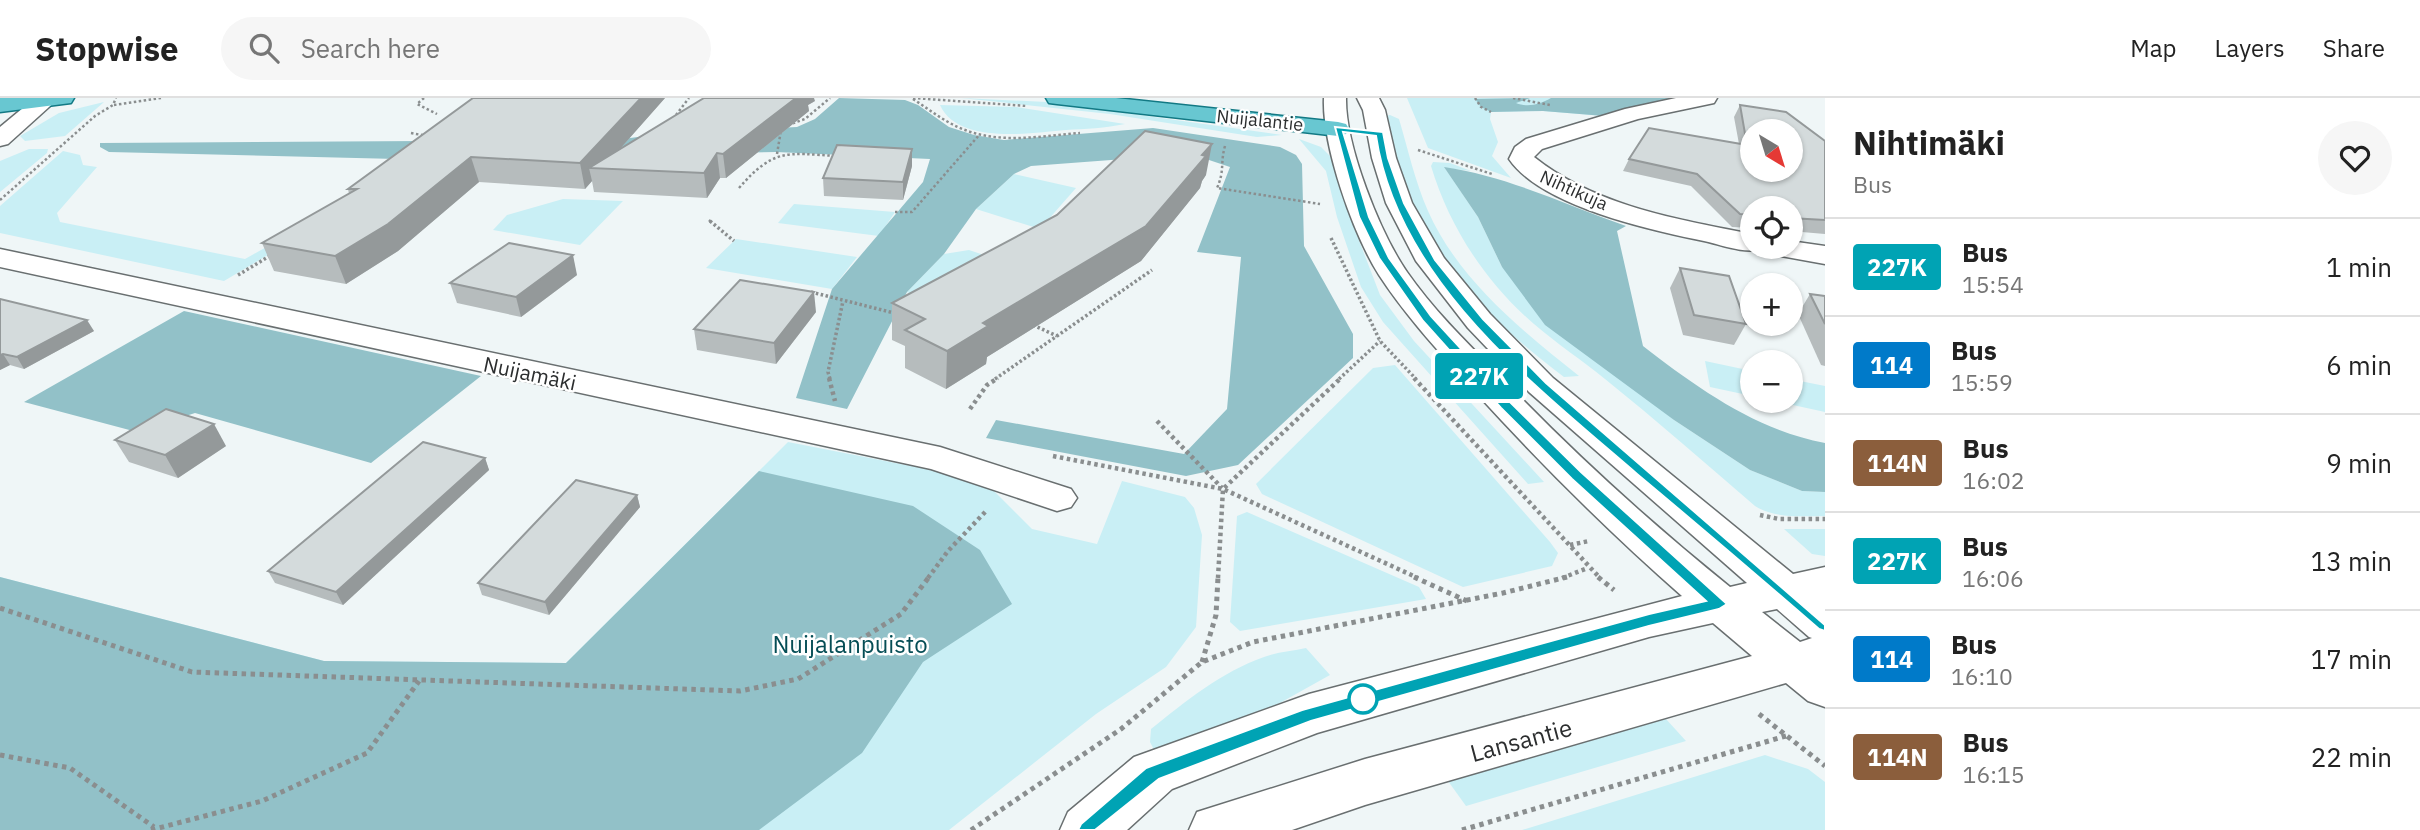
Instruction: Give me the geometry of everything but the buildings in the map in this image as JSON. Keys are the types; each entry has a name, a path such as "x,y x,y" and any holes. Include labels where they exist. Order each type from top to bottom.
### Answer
{"main road":[{"name":"Nuijalantie","path":"1057,98 1338,129"},
{"path":"0,105 52,99"}],"street":[{"path":"1335,98 1338,129 1364,217 1384,258 1427,318 1506,405 1577,475 1719,604 1814,667"},
{"path":"1368,98 1399,203 1431,261 1479,321 1541,385 1805,588 1825,625"},
{"name":"Nihtikuja","path":"1706,98 1633,114 1534,144 1523,152 1521,159 1548,181 1615,208 1678,227 1740,240"},
{"path":"0,139 52,99"},
{"name":"Nuijalantie","path":"1338,129 1380,134"},
{"path":"1803,251 1825,255"},
{"name":"Nuijamäki","path":"0,258 940,459 1057,498"},
{"path":"1088,830 1153,774 1308,715 1649,620 1805,588"},
{"name":"Lansantie","path":"1217,830 1365,782 1699,691 1814,667"}],"path":[{"path":"113,105 116,98"},
{"path":"0,200 95,116 113,105 161,98"},
{"path":"424,98 416,104 437,114"},
{"path":"676,116 689,98"},
{"path":"774,127 805,120 830,98"},
{"path":"912,98 943,119 981,134 996,136 1087,132"},
{"path":"1475,98 1481,107 1491,112"},
{"path":"1513,98 1557,106 1544,111"},
{"path":"777,154 782,126"},
{"path":"411,133 437,137"},
{"path":"895,212 912,212 981,134"},
{"path":"1230,142 1224,147 1224,172 1217,188 1321,204"},
{"path":"1419,161 1417,149 1508,180 1548,181"},
{"path":"739,188 757,166 777,154 840,156"},
{"path":"709,220 734,241"},
{"path":"234,278 279,251"},
{"path":"970,409 987,385 1152,270"},
{"path":"803,291 899,314"},
{"path":"838,412 828,372 843,301"},
{"path":"1024,322 1058,336"},
{"path":"1202,662 1216,615 1223,489 1380,341"},
{"path":"1157,421 1223,489"},
{"path":"0,608 192,672 740,691 798,678 901,614 948,551 1014,482"},
{"path":"1752,513 1779,519 1825,519"},
{"path":"971,830 1121,729 1202,662 1253,642 1503,593 1561,579 1588,568"},
{"path":"0,755 70,768 153,828 262,801 367,753 420,680"},
{"path":"1462,830 1786,736"}],"green space":[{"path":"839,98 905,100 918,105 949,127 1004,140 1153,128 1280,147 1296,155 1302,164 1304,246 1353,334 1353,358 1238,465 1186,476 986,438 996,420 1184,454 1227,409 1241,257 1197,252 1230,167 1191,154 1031,166 1014,174 976,209 944,254 907,292 847,409 796,398 832,289 923,182 930,159 776,152 397,159 109,152 100,147 100,143 615,140 668,133 797,127 815,119"},
{"path":"961,98 1047,102 1282,135 1257,137 1110,114"},
{"path":"1407,98 1689,98 1604,116 1543,111 1491,112 1490,119 1498,142 1492,156 1511,178 1428,148"},
{"path":"1530,98 1516,103 1534,105 1551,98 1689,98 1604,116 1543,111 1491,112 1481,107 1475,99"},
{"path":"104,102 65,136 25,141 20,136 59,113"},
{"path":"940,105 1016,107 1125,124 997,134 962,126 949,118"},
{"path":"1386,116 1399,119 1423,200 1456,259 1514,322 1579,376 1564,377 1541,359 1496,319 1455,275 1422,226 1409,199"},
{"path":"1299,139 1321,147 1334,160 1345,204 1380,295 1414,341 1544,482 1528,484 1383,322 1361,287 1337,217 1326,171"},
{"path":"29,149 48,149 47,153 0,192 0,161"},
{"path":"63,151 80,155 83,165 97,167 57,213 60,222 245,259 277,241 288,243 224,281 0,233 0,206"},
{"path":"1433,162 1450,163 1471,171 1445,168 1478,217 1502,267 1674,420 1750,470 1802,491 1825,492 1825,516 1780,515 1755,506 1624,394 1516,308 1485,271 1459,231 1439,188 1431,166"},
{"path":"1444,167 1513,184 1626,226 1617,231 1643,346 1684,377 1740,413 1775,429 1825,443 1825,492 1802,491 1750,470 1674,420 1545,325 1502,267 1478,217"},
{"path":"1014,174 1076,188 1040,229 976,209"},
{"path":"563,199 623,201 580,245 493,230 507,215"},
{"path":"794,204 895,212 879,236 778,223"},
{"path":"736,239 857,257 832,289 706,268"},
{"path":"969,250 987,256 938,307 907,292 944,254"},
{"path":"184,311 481,376 371,463 195,413 137,432 24,402"},
{"path":"1705,361 1740,368 1740,393 1710,387"},
{"path":"1395,365 1550,542 1558,553 1552,566 1463,587 1262,494 1256,484 1373,368"},
{"path":"1803,382 1825,386 1825,412 1803,407"},
{"name":"Nuijalanpuisto","path":"788,442 957,475 989,486 1032,529 1097,544 1122,481 1185,497 1194,508 1202,535 1196,627 1166,667 1096,714 949,830 0,830 0,577 324,661 566,663"},
{"name":"Nuijalanpuisto","path":"759,471 913,506 980,550 1012,604 923,662 862,753 759,830 0,830 0,577 324,661 566,663"},
{"path":"1247,512 1419,587 1426,599 1240,631 1230,622 1237,516"},
{"path":"1784,529 1825,529 1825,556 1812,554"},
{"path":"1306,648 1330,675 1237,727 1159,759 1150,742 1151,729 1190,698 1248,663 1274,654"},
{"path":"1666,719 1686,741 1466,806 1448,781"},
{"path":"1765,755 1808,769 1825,782 1825,830 1522,830"}],"bus line":[{"name":"227K","path":"1088,830 1153,774 1308,715 1649,620 1719,604 1577,475 1506,405 1427,318 1384,258 1364,217 1338,129 1380,134 1384,158 1399,203 1431,261 1479,321 1541,385 1699,522 1825,625"}]}
